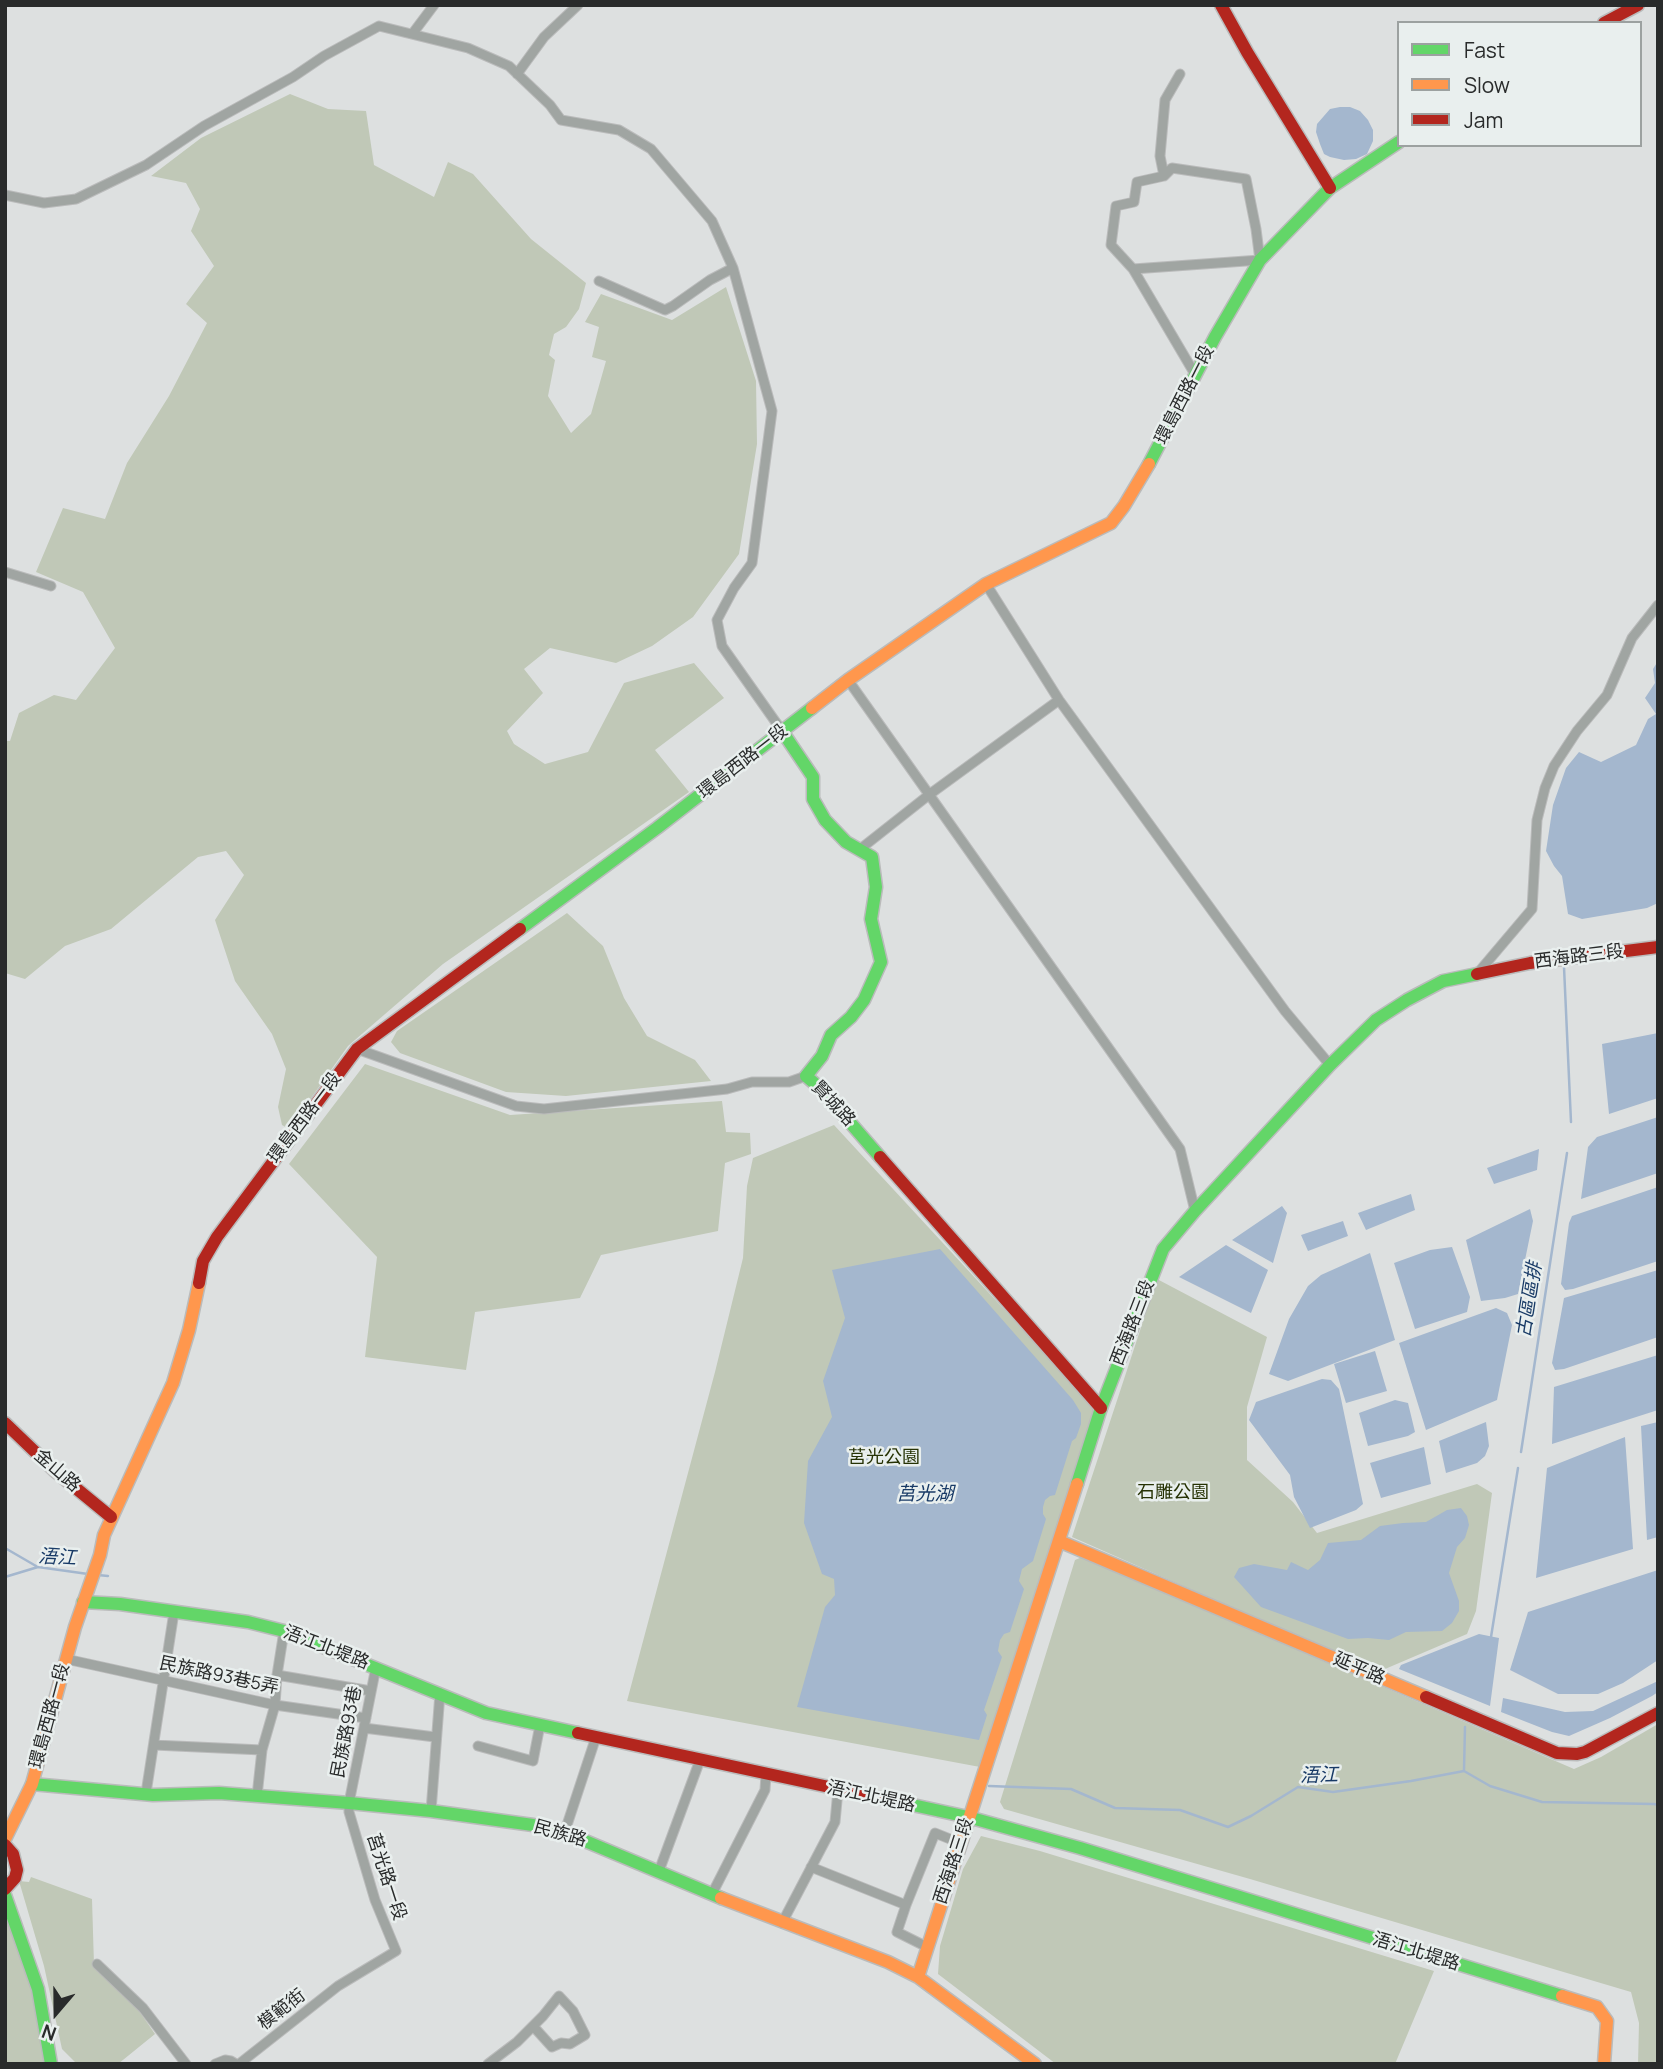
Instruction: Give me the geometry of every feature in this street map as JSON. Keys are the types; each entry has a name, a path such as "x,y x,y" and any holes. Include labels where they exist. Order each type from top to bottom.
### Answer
{"main road":[{"path":"1221,5 1330,188"},
{"path":"1608,21 1638,5"},
{"name":"環島西路一段","path":"5,1839 32,1784 104,1535 173,1383 203,1261 239,1207 357,1049 657,828 848,680 986,584 1111,523 1142,478 1215,337 1260,260 1330,188 1397,143"},
{"name":"賢城路","path":"782,731 813,777 813,799 825,820 846,842 872,857 876,887 871,919 881,962 864,1000 851,1017 831,1035 822,1056 806,1076 821,1089 1101,1408"},
{"name":"西海路三段","path":"918,1977 1101,1408 1163,1250 1195,1211 1329,1065 1376,1020 1407,1000 1443,981 1530,963 1658,947"},
{"name":"金山路","path":"5,1423 55,1471 111,1517"},
{"name":"延平路","path":"1059,1541 1557,1753 1586,1752 1658,1713"},
{"name":"浯江北堤路","path":"83,1602 120,1604 248,1622 284,1631 485,1713 968,1817 1091,1851 1597,2007 1607,2021 1604,2064"},
{"name":"民族路","path":"32,1784 153,1795 219,1793 257,1796 349,1808 430,1811 533,1825 564,1834 782,1923 888,1962 918,1977 1028,2062"},
{"path":"5,1845 13,1854 17,1870 15,1878 5,1889"},
{"path":"5,1895 38,1989 51,2064"}],"street":[{"path":"413,33 434,5"},
{"path":"517,74 544,37 578,5"},
{"path":"5,195 44,203 76,199 146,164 204,126 379,26 468,48 509,66 550,105 561,120 619,130 651,149 712,220 733,268 772,411 752,563 734,588 717,620 722,646 782,731"},
{"path":"1164,176 1160,156 1165,100 1180,74"},
{"path":"1133,269 1260,260 1245,179 1172,168 1164,176 1136,182 1134,202 1116,206 1111,245 1133,269 1196,376"},
{"path":"599,281 664,310 733,268"},
{"path":"5,572 51,586"},
{"path":"986,584 1059,700 1285,1011 1329,1065"},
{"path":"1477,974 1532,909 1537,820 1554,766 1577,731 1607,695 1632,638 1658,605"},
{"path":"848,680 1180,1149 1195,1211"},
{"path":"859,850 930,794 1059,700"},
{"path":"357,1049 516,1106 544,1109 727,1089 752,1082 789,1083 806,1076"},
{"path":"146,1793 174,1612"},
{"path":"257,1796 262,1750 275,1705 284,1631"},
{"name":"民族路93巷5弄","path":"66,1659 435,1737"},
{"name":"民族路93巷","path":"349,1808 376,1667"},
{"path":"277,1675 371,1692"},
{"path":"430,1811 440,1693"},
{"path":"478,1746 533,1760 540,1725"},
{"path":"564,1834 596,1737"},
{"path":"154,1745 262,1750"},
{"path":"659,1871 700,1760"},
{"path":"712,1894 765,1790 766,1774"},
{"path":"782,1923 835,1822 838,1790"},
{"name":"莒光路一段","path":"349,1808 374,1900 396,1951"},
{"path":"928,1947 897,1932 935,1833 960,1843"},
{"path":"811,1867 906,1905"},
{"name":"模範街","path":"237,2064 345,1982 396,1951"},
{"path":"97,1964 143,2008 186,2064"},
{"path":"488,2064 517,2042 559,1996 573,2011 584,2035 570,2044 561,2043 552,2047 533,2026"},
{"path":"215,2064 225,2060 237,2064"}],"green space":[{"path":"290,94 328,109 366,111 374,165 434,197 448,162 473,174 531,239 586,283 579,309 566,327 554,334 549,355 555,360 548,396 571,433 591,414 606,361 592,357 599,327 585,322 601,294 672,320 726,287 756,381 757,444 739,554 693,617 652,646 616,663 550,648 524,669 543,693 507,731 514,744 545,764 588,752 624,683 694,663 724,698 655,750 689,792 443,964 348,1046 289,1129 282,1125 278,1107 286,1069 272,1034 235,981 215,920 244,875 226,851 198,857 111,929 65,946 25,979 5,973 5,741 10,741 19,713 54,695 76,700 115,648 83,592 36,572 63,508 105,519 127,463 169,396 207,323 186,304 214,266 191,231 200,209 186,183 151,176 201,138"},
{"path":"567,913 603,946 624,998 647,1036 695,1060 711,1081 566,1096 506,1092 400,1053 391,1042 397,1031"},
{"path":"365,1064 510,1115 722,1101 726,1132 750,1133 751,1154 725,1163 718,1231 601,1255 580,1298 475,1312 466,1370 365,1357 377,1257 289,1164"},
{"name":"莒光公園","path":"834,1125 1097,1410 980,1767 627,1701 743,1258 747,1186 753,1158"},
{"name":"石雕公園","path":"1157,1279 1267,1337 1247,1407 1247,1460 1293,1502 1317,1533 1477,1484 1492,1493 1476,1611 1467,1634 1378,1672 1072,1537"},
{"path":"1082,1557 1574,1769 1601,1757 1658,1724 1658,2064 1638,2064 1639,2023 1631,1992 1004,1809 1000,1802 1075,1560"},
{"path":"981,1836 1040,1851 1434,1971 1395,2064 1056,2064 938,1974 940,1946 963,1869"},
{"path":"31,1877 92,1899 94,1965 128,1995 155,2034 118,2064 77,2064 62,2049 44,1966 19,1881 29,1882"},
{"path":"5,1907 34,1992 47,2064 5,2064"}],"water":[{"path":"1340,107 1360,111 1373,130 1373,141 1367,154 1356,159 1344,160 1324,154 1316,132 1317,124 1330,109"},
{"path":"1658,661 1658,903 1647,908 1582,919 1568,914 1562,876 1546,851 1553,805 1566,768 1579,752 1601,762 1636,745 1648,719 1656,714 1645,698 1655,683 1653,669"},
{"path":"1658,1033 1658,1098 1609,1114 1602,1044"},
{"path":"1658,1117 1658,1173 1581,1199 1588,1147 1597,1137"},
{"path":"1539,1149 1537,1170 1494,1184 1487,1168"},
{"path":"1658,1187 1658,1261 1565,1290 1561,1284 1572,1216"},
{"path":"1411,1194 1415,1210 1366,1230 1358,1213"},
{"path":"1282,1206 1287,1213 1273,1263 1232,1240"},
{"path":"1530,1209 1533,1221 1518,1294 1481,1301 1466,1240"},
{"path":"1343,1221 1348,1236 1308,1251 1301,1235"},
{"path":"1226,1245 1268,1270 1251,1313 1179,1277"},
{"path":"1452,1247 1470,1297 1467,1312 1415,1329 1394,1263 1430,1250"},
{"name":"莒光湖","path":"940,1249 1073,1400 1081,1413 1081,1424 1076,1438 1072,1441 1055,1495 1045,1500 1043,1514 1046,1519 1033,1561 1022,1569 1019,1581 1024,1589 1010,1632 1004,1634 1000,1640 998,1651 1002,1657 984,1710 987,1715 979,1740 797,1707 825,1607 835,1595 834,1579 822,1574 804,1523 808,1461 832,1417 823,1381 845,1318 832,1270"},
{"path":"1370,1253 1395,1340 1288,1381 1269,1374 1289,1319 1308,1286 1321,1275"},
{"path":"1658,1270 1658,1337 1555,1370 1552,1363 1564,1298"},
{"path":"1496,1308 1507,1313 1512,1325 1497,1400 1426,1430 1399,1343"},
{"path":"1375,1351 1387,1391 1346,1403 1334,1364"},
{"path":"1658,1355 1658,1410 1552,1444 1554,1387"},
{"path":"1322,1379 1331,1380 1339,1389 1363,1504 1356,1510 1310,1528 1294,1497 1290,1475 1249,1420 1256,1402"},
{"path":"1395,1400 1408,1403 1415,1432 1368,1446 1359,1413"},
{"path":"1486,1422 1489,1446 1485,1456 1477,1463 1446,1473 1439,1441"},
{"path":"1658,1422 1658,1537 1647,1540 1641,1426"},
{"path":"1625,1437 1633,1549 1536,1578 1547,1468"},
{"path":"1424,1447 1431,1484 1381,1498 1370,1463"},
{"path":"1461,1508 1469,1525 1465,1538 1457,1547 1449,1573 1459,1601 1459,1611 1452,1623 1442,1631 1406,1632 1389,1640 1348,1639 1261,1607 1234,1577 1239,1568 1254,1564 1287,1570 1291,1562 1308,1570 1320,1560 1328,1543 1361,1540 1380,1526 1426,1522 1447,1510"},
{"path":"1658,1570 1658,1660 1623,1683 1598,1694 1558,1694 1510,1670 1528,1612"},
{"path":"1479,1634 1499,1638 1490,1706 1399,1669 1401,1665"},
{"path":"1658,1681 1658,1692 1652,1696 1569,1736 1501,1712 1503,1698 1565,1712 1593,1711"}],"waterway":[{"name":"古區區排","path":"1564,967 1571,1122"},
{"name":"古區區排","path":"1521,1452 1567,1153"},
{"name":"古區區排","path":"1491,1637 1518,1468"},
{"path":"5,1548 36,1566"},
{"name":"浯江","path":"5,1577 38,1567 88,1574"},
{"name":"浯江","path":"98,1575 108,1576"},
{"name":"古區區排","path":"1464,1770 1465,1727"},
{"name":"浯江","path":"989,1786 1071,1789 1115,1808 1180,1810 1228,1827 1298,1787 1333,1792 1464,1771 1490,1786 1542,1802 1658,1805"}],"traffic: fast":[{"path":"1149,464 1215,337 1260,260 1330,188 1397,143"},
{"path":"520,929 657,828 812,708"},
{"path":"782,731 813,777 813,799 825,820 846,842 872,857 876,887 871,919 881,962 864,1000 851,1017 831,1035 822,1056 806,1076 821,1089 880,1157"},
{"path":"1077,1484 1101,1408 1163,1249 1330,1065 1376,1020 1443,981 1477,974"},
{"path":"83,1602 120,1604 248,1622 284,1631 486,1713 578,1733"},
{"path":"32,1784 153,1795 219,1793 349,1803 533,1825 578,1838 721,1898"},
{"path":"885,1799 968,1817 1080,1848 1562,1996"},
{"path":"5,1895 38,1989 51,2064"}],"traffic: slow":[{"path":"812,708 986,584 1111,523 1149,464"},
{"path":"5,1839 32,1784 75,1627 100,1555 104,1535 173,1383 189,1330 199,1283"},
{"path":"918,1977 1077,1484"},
{"path":"1059,1541 1426,1697"},
{"path":"721,1898 888,1962 918,1977 1035,2064"},
{"path":"1562,1996 1597,2007 1607,2021 1604,2064"}],"traffic: jam":[{"path":"1221,5 1330,188"},
{"path":"1608,21 1638,5"},
{"path":"199,1283 203,1261 217,1237 357,1049 520,929"},
{"path":"1477,974 1530,963 1658,947"},
{"path":"880,1157 1101,1408"},
{"path":"5,1423 55,1471 111,1517"},
{"path":"1426,1697 1557,1753 1585,1752 1658,1713"},
{"path":"578,1733 885,1799"},
{"path":"5,1845 13,1854 17,1870 15,1878 5,1889"}]}
